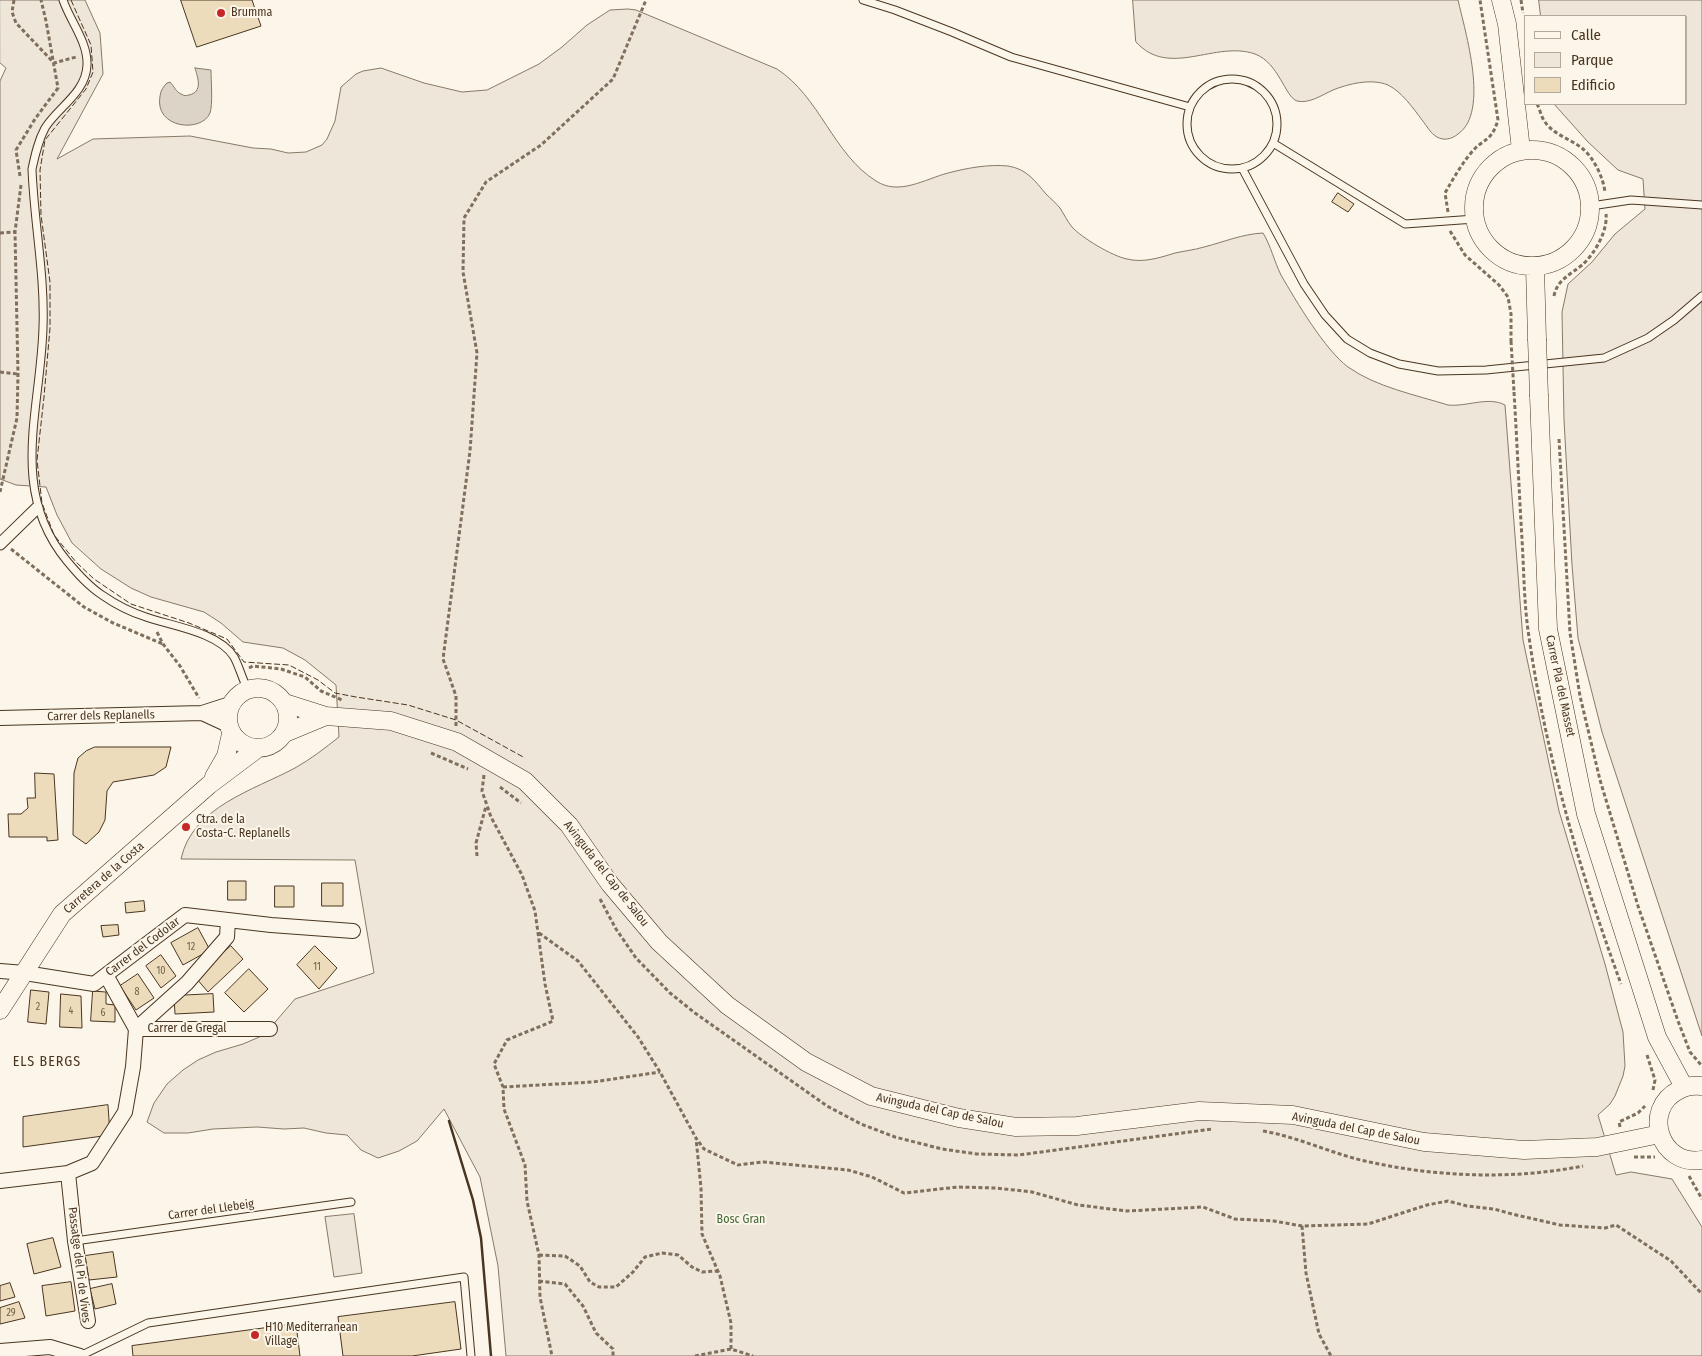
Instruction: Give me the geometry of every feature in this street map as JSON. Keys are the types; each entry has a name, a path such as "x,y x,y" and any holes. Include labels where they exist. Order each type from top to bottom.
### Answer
{"street":[{"path":"1501,0 1507,24 1521,150"},
{"path":"1521,150 1541,150 1560,157 1576,169 1599,209 1581,241 1569,254 1553,263 1535,267 1518,265 1503,259 1490,248 1480,235 1475,219 1474,200 1480,183 1490,168 1504,157 1521,150"},
{"name":"Carrer Pla del Masset","path":"1535,267 1548,629 1589,823 1657,1037 1684,1087"},
{"path":"1,542 37,508"},
{"path":"261,687 274,691 285,703 289,717 285,733 272,746 256,749 240,744 226,720 230,704 247,688 261,687"},
{"name":"Avinguda del Cap de Salou","path":"285,703 326,716 391,721 456,742 525,781 569,825 610,884 659,942 727,1005 806,1062 871,1096 960,1118 1016,1128 1077,1126 1199,1111 1293,1115 1424,1142 1524,1150 1597,1147 1660,1134"},
{"name":"Carrer dels Replanells","path":"0,718 202,713 230,704"},
{"name":"Carrer dels Replanells","path":"202,713 230,729"},
{"name":"Avinguda del Cap de Salou","path":"285,733 326,716"},
{"name":"Carretera de la Costa","path":"209,785 226,756 230,729"},
{"name":"Carretera de la Costa","path":"0,1010 62,914 209,785 256,749"},
{"name":"Carrer del Codolar","path":"0,970 94,984 185,915 353,931"},
{"path":"0,1181 68,1172 92,1163 125,1112 133,1067 136,1029 187,983 227,937 228,920"},
{"name":"Carrer de Gregal","path":"106,975 136,1029 270,1029"},
{"path":"1702,1086 1684,1087 1674,1092 1665,1100 1658,1122 1660,1134 1665,1145 1673,1153 1684,1159 1702,1160"},
{"name":"Passatge del Pi de Vives","path":"68,1172 75,1241 88,1321"},
{"path":"0,1350 50,1347 80,1356"}],"lane":[{"path":"64,0 84,47 87,64 84,80 75,94 45,128 36,149 32,169 43,303 41,361 32,448 33,481 37,508 46,530 78,575 102,595 126,609 213,639 225,647 234,657 247,688"},
{"path":"864,0 920,19 1012,58 1190,107"},
{"path":"1239,79 1250,83 1261,89 1275,108 1277,132 1273,143 1260,160 1242,168 1229,169 1218,167 1198,153 1191,142 1187,118 1190,107 1196,96 1215,82 1239,79"},
{"path":"1273,143 1405,224 1475,219"},
{"path":"1242,168 1304,284 1325,315 1347,339 1370,353 1399,364 1438,371 1486,370 1604,358 1648,338 1674,320 1702,296"},
{"path":"1599,209 1631,200 1702,205"},
{"name":"Carrer del Llebeig","path":"75,1241 351,1202"},
{"path":"80,1356 148,1323 464,1278 471,1356"}],"path":[{"path":"14,0 12,12 16,23 54,64"},
{"path":"0,492 17,418 15,232 21,185 16,150 35,119 58,88 41,0"},
{"path":"456,742 456,696 443,659 470,452 477,353 463,272 464,218 486,182 541,145 613,79 646,0"},
{"path":"1448,212 1445,193 1473,151 1494,132 1498,120 1480,0"},
{"path":"54,64 85,54"},
{"path":"1537,105 1544,121 1554,132 1584,149 1598,173 1605,195"},
{"path":"1553,301 1554,293 1561,280 1583,264 1601,239 1607,220 1599,209"},
{"path":"1449,222 1450,232 1465,255 1499,285 1508,297 1514,392"},
{"path":"0,233 15,232"},
{"path":"0,372 18,374"},
{"path":"1558,432 1570,633 1580,696 1600,780 1638,906 1690,1052 1702,1066"},
{"path":"0,471 4,468"},
{"path":"1,542 84,607 113,623 163,644 180,666 199,699 202,713"},
{"path":"239,670 254,666 281,669 304,677 321,691 347,702 345,716"},
{"path":"425,750 458,764 484,778 528,807"},
{"path":"490,761 484,772 482,791 491,817 522,876 535,911 545,984 553,1021 507,1040 494,1064 503,1087 504,1109 524,1165 528,1201 539,1255 540,1297 552,1356"},
{"path":"477,856 476,843 487,805"},
{"path":"599,897 616,928 636,958 670,993 695,1013 827,1106 861,1124 895,1137 942,1149 977,1154 1019,1155 1051,1152 1174,1133 1221,1129"},
{"path":"538,932 578,961 638,1037 704,1149 738,1166 763,1162 848,1170 872,1177 904,1194 958,1187 996,1188 1032,1192 1078,1205 1127,1212 1203,1207 1235,1220 1274,1221 1302,1226 1368,1224 1427,1205 1448,1201 1467,1206 1494,1208 1512,1214 1560,1224 1605,1228 1616,1225 1671,1261 1702,1294"},
{"path":"503,1087 593,1082 660,1072"},
{"path":"1257,1131 1285,1135 1363,1160 1402,1168 1437,1172 1500,1175 1571,1168 1590,1164"},
{"path":"696,1138 701,1188 702,1234 718,1271 731,1323 731,1349"},
{"path":"1302,1226 1306,1272 1319,1334 1331,1356"},
{"path":"539,1255 565,1256 580,1266 590,1282 599,1287 616,1287 633,1272 645,1257 662,1252 678,1255 692,1267 702,1272 718,1271"},
{"path":"540,1281 565,1284 583,1306 596,1333 613,1349 613,1356"},
{"path":"695,1356 731,1349 753,1356"}],"green space":[{"name":"Bosc Gran","path":"0,0 85,0 100,33 103,74 57,159 93,139 190,136 288,153 306,152 322,145 327,139 335,121 341,87 356,74 381,68 424,83 462,92 487,90 539,64 587,25 610,10 636,10 777,69 805,95 848,156 861,170 885,185 903,187 948,173 978,167 1008,166 1015,168 1034,180 1060,208 1072,227 1083,236 1113,254 1133,260 1157,258 1263,233 1281,275 1303,311 1330,349 1348,367 1384,385 1448,405 1492,401 1505,405 1523,640 1559,811 1605,964 1623,1032 1625,1066 1623,1076 1610,1104 1598,1115 1616,1175 1631,1172 1672,1179 1702,1227 1702,1356 506,1356 498,1266 480,1177 444,1109 417,1141 399,1151 378,1158 361,1150 347,1135 304,1128 257,1127 213,1129 188,1133 164,1133 147,1122 154,1103 167,1084 198,1060 264,1035 295,999 374,973 355,860 181,859 187,841 211,813 227,802 301,765 339,737 336,685 305,660 283,648 243,642 221,623 204,612 151,597 131,588 101,569 72,543 57,515 46,487 16,485 0,479 0,81 6,68 0,63"},
{"path":"1133,0 1458,0 1473,70 1474,90 1472,108 1467,123 1453,137 1448,139 1440,138 1430,131 1403,96 1388,85 1374,82 1353,84 1333,90 1311,100 1297,101 1289,93 1270,65 1263,58 1255,54 1240,51 1224,51 1193,57 1163,58 1149,53 1136,42"},
{"path":"1539,0 1702,0 1702,1036 1602,732 1578,638 1572,565 1564,420 1562,312 1568,284 1592,262 1615,234 1645,209 1643,179 1618,170 1588,142 1555,105 1687,105 1687,15 1541,15"},
{"path":"354,1214 362,1273 334,1277 325,1217"}],"shaded area":[{"path":"195,68 211,70 212,99 210,113 198,123 189,125 171,121 164,115 160,107 160,94 164,86 170,82 182,95 186,96 196,91 198,84"}],"building":[{"name":"Brumma","path":"181,0 252,0 261,26 197,47"},
{"path":"1338,193 1354,204 1348,212 1332,202"},
{"path":"95,747 171,747 166,767 154,775 113,782 107,791 105,820 99,832 86,844 73,835 74,773 78,758 86,751"},
{"path":"35,773 54,774 58,840 47,841 47,837 9,837 8,814 21,814 28,808 27,798 35,798"},
{"path":"228,881 246,881 246,900 228,900"},
{"path":"322,883 343,883 343,906 322,906"},
{"path":"275,886 294,886 294,907 275,907"},
{"path":"144,901 145,911 126,913 125,903"},
{"path":"118,925 119,935 103,937 101,926"},
{"path":"198,928 210,950 183,965 171,943"},
{"path":"231,946 243,959 208,992 196,978"},
{"path":"315,946 337,968 319,989 297,965"},
{"path":"161,955 176,976 161,988 146,966"},
{"path":"249,969 268,989 244,1012 225,993"},
{"path":"138,974 154,998 136,1010 120,986"},
{"path":"31,990 49,992 46,1024 28,1022"},
{"path":"93,991 106,992 106,1004 115,1005 115,1022 91,1021"},
{"path":"61,994 81,996 82,1028 60,1027"},
{"path":"213,994 214,1012 175,1014 174,996"},
{"path":"108,1105 110,1135 23,1147 23,1117"},
{"path":"53,1238 61,1267 34,1274 27,1244"},
{"path":"113,1252 117,1277 89,1280 85,1256"},
{"path":"71,1282 75,1311 46,1316 42,1286"},
{"path":"10,1283 15,1297 0,1301 0,1286"},
{"path":"112,1284 116,1304 95,1309 90,1289"},
{"path":"19,1302 25,1318 0,1324 0,1308"},
{"path":"455,1302 461,1349 412,1356 343,1356 338,1317"},
{"name":"H10 Mediterranean Village","path":"296,1324 300,1356 133,1356 132,1346"}],"fence":[{"path":"71,0 91,45 93,72 86,89 45,140 40,170 41,215 50,282 50,328 37,460 42,503 54,535 76,562 94,579 131,604 189,623 227,639 244,662 289,665 318,680 335,693 408,705 456,720 525,758"}],"wall":[{"path":"449,1121 473,1200 481,1238 491,1356"}],"place":[{"name":"Brumma","path":"221,13"},
{"name":"Ctra. de la Costa-C. Replanells","path":"186,827"},
{"name":"H10 Mediterranean Village","path":"255,1335"}],"district":[{"name":"ELS BERGS","path":"47,1062"}]}
